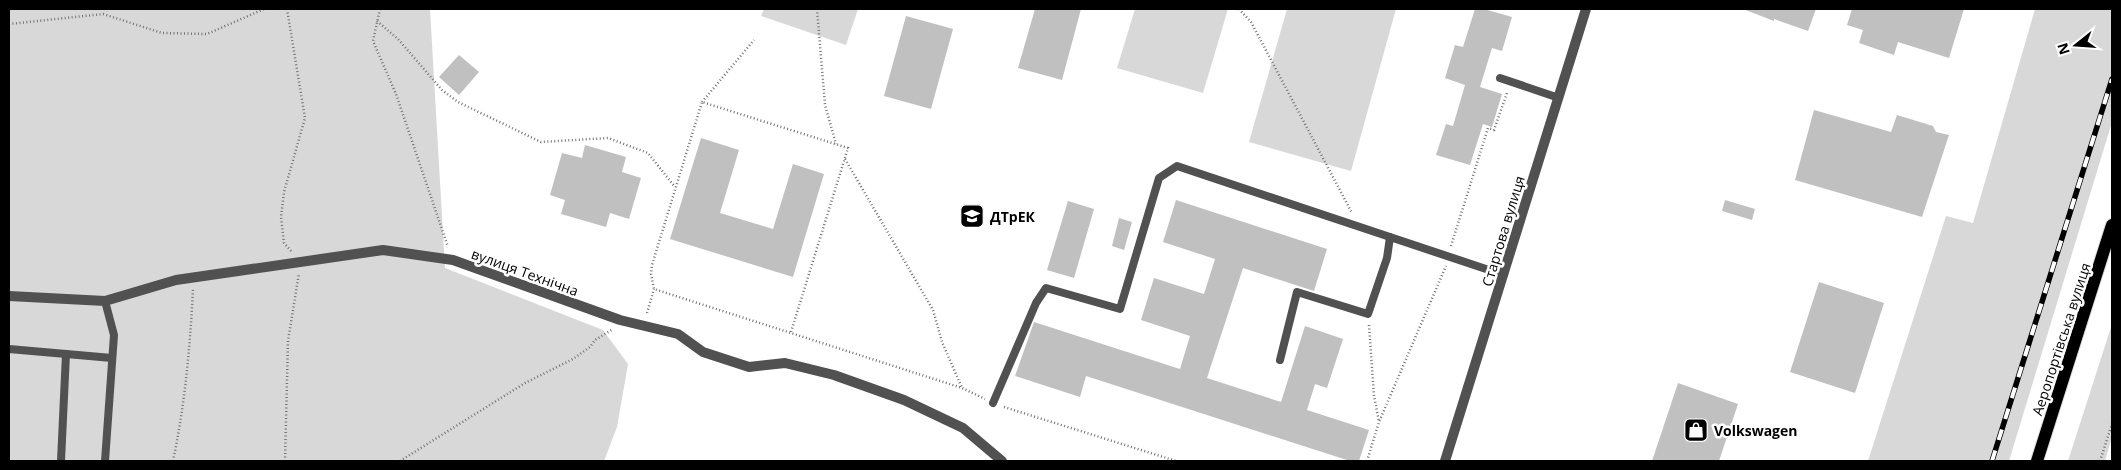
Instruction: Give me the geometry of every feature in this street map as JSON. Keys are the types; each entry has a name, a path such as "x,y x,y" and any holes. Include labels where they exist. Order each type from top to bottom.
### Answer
{"main road":[{"name":"Аеропортівська вулиця","path":"2037,461 2112,225"}],"street":[{"name":"Стартова вулиця","path":"1445,461 1586,9"},
{"name":"вулиця Технічна","path":"9,296 105,301 176,280 383,250 453,260 620,320 678,334 703,352 749,366 785,363 834,376 904,400 963,428 1002,461"}],"lane":[{"path":"1500,78 1559,98"},
{"path":"993,403 1036,303 1046,288 1120,309 1159,178 1177,166 1504,275"},
{"path":"1280,360 1298,292 1368,314 1387,258 1390,237"},
{"path":"105,301 114,335 105,461"},
{"path":"9,349 112,358"},
{"path":"61,461 66,354"}],"path":[{"path":"9,24 103,14 162,33 207,34 264,9"},
{"path":"284,461 288,341 301,262 284,243 281,218 284,192 305,118 285,11 287,9"},
{"path":"380,9 373,41 396,94 453,260"},
{"path":"817,9 825,105 836,144"},
{"path":"1239,9 1251,22 1267,56 1335,178 1358,226"},
{"path":"377,21 398,39 442,90 458,102 541,142 608,138 648,153 675,187"},
{"path":"640,325 650,307 654,289 651,274 652,265 702,102 754,40"},
{"path":"1367,461 1378,422 1450,256 1453,237 1488,128 1494,130 1510,82"},
{"path":"654,289 791,332 848,148 702,102"},
{"path":"844,159 933,310 942,342 962,388"},
{"path":"173,461 183,412 190,344 193,277"},
{"path":"1368,314 1374,396 1378,422"},
{"path":"400,461 525,383 573,359 590,347 595,340 616,328 620,320"},
{"path":"2100,461 2112,424"}],"shaded area":[{"path":"9,9 430,9 445,268 603,330 628,364 617,427 604,461 9,461"},
{"path":"764,9 858,9 846,45 761,16"},
{"path":"1135,9 1228,9 1203,93 1117,68"},
{"path":"1287,9 1396,9 1351,171 1249,142"},
{"path":"2035,9 2112,9 2112,122 2009,461 1868,461 1946,216 1973,223"},
{"path":"2112,324 2112,437 2105,461 2068,461"}],"building":[{"path":"1035,9 1081,9 1062,80 1018,68"},
{"path":"1475,9 1484,9 1512,17 1502,51 1492,48 1480,87 1502,94 1492,127 1483,124 1470,165 1436,155 1446,124 1453,126 1465,85 1445,78 1455,45 1463,47"},
{"path":"1743,9 1816,9 1808,31"},
{"path":"1852,9 1964,9 1949,58 1898,42 1894,55 1859,43 1863,30 1847,25"},
{"path":"906,16 953,29 931,109 884,96"},
{"path":"459,55 479,72 459,95 439,77"},
{"path":"1814,110 1891,132 1897,115 1933,126 1936,132 1949,135 1922,217 1795,180"},
{"path":"701,138 739,150 720,213 773,229 793,164 824,174 793,277 670,239"},
{"path":"585,145 626,157 622,172 641,178 629,219 610,213 606,227 561,214 565,200 550,195 562,153 582,158"},
{"path":"1176,200 1327,249 1314,291 1243,268 1207,378 1281,402 1305,326 1343,339 1327,388 1315,384 1307,410 1369,430 1359,461 1350,461 1086,376 1080,397 1015,376 1034,322 1180,369 1190,336 1141,320 1154,278 1204,294 1215,259 1163,242"},
{"path":"1725,200 1755,209 1752,220 1722,211"},
{"path":"1068,201 1094,209 1074,278 1047,270"},
{"path":"1119,218 1132,222 1124,250 1112,246"},
{"path":"1819,282 1884,303 1855,393 1790,372"},
{"name":"Volkswagen","path":"1678,383 1738,404 1719,461 1652,461"}],"railway":[{"path":"1992,461 2112,79"}],"place":[{"name":"ДТрЕК","path":"972,216"},
{"name":"Volkswagen","path":"1696,430"}]}
